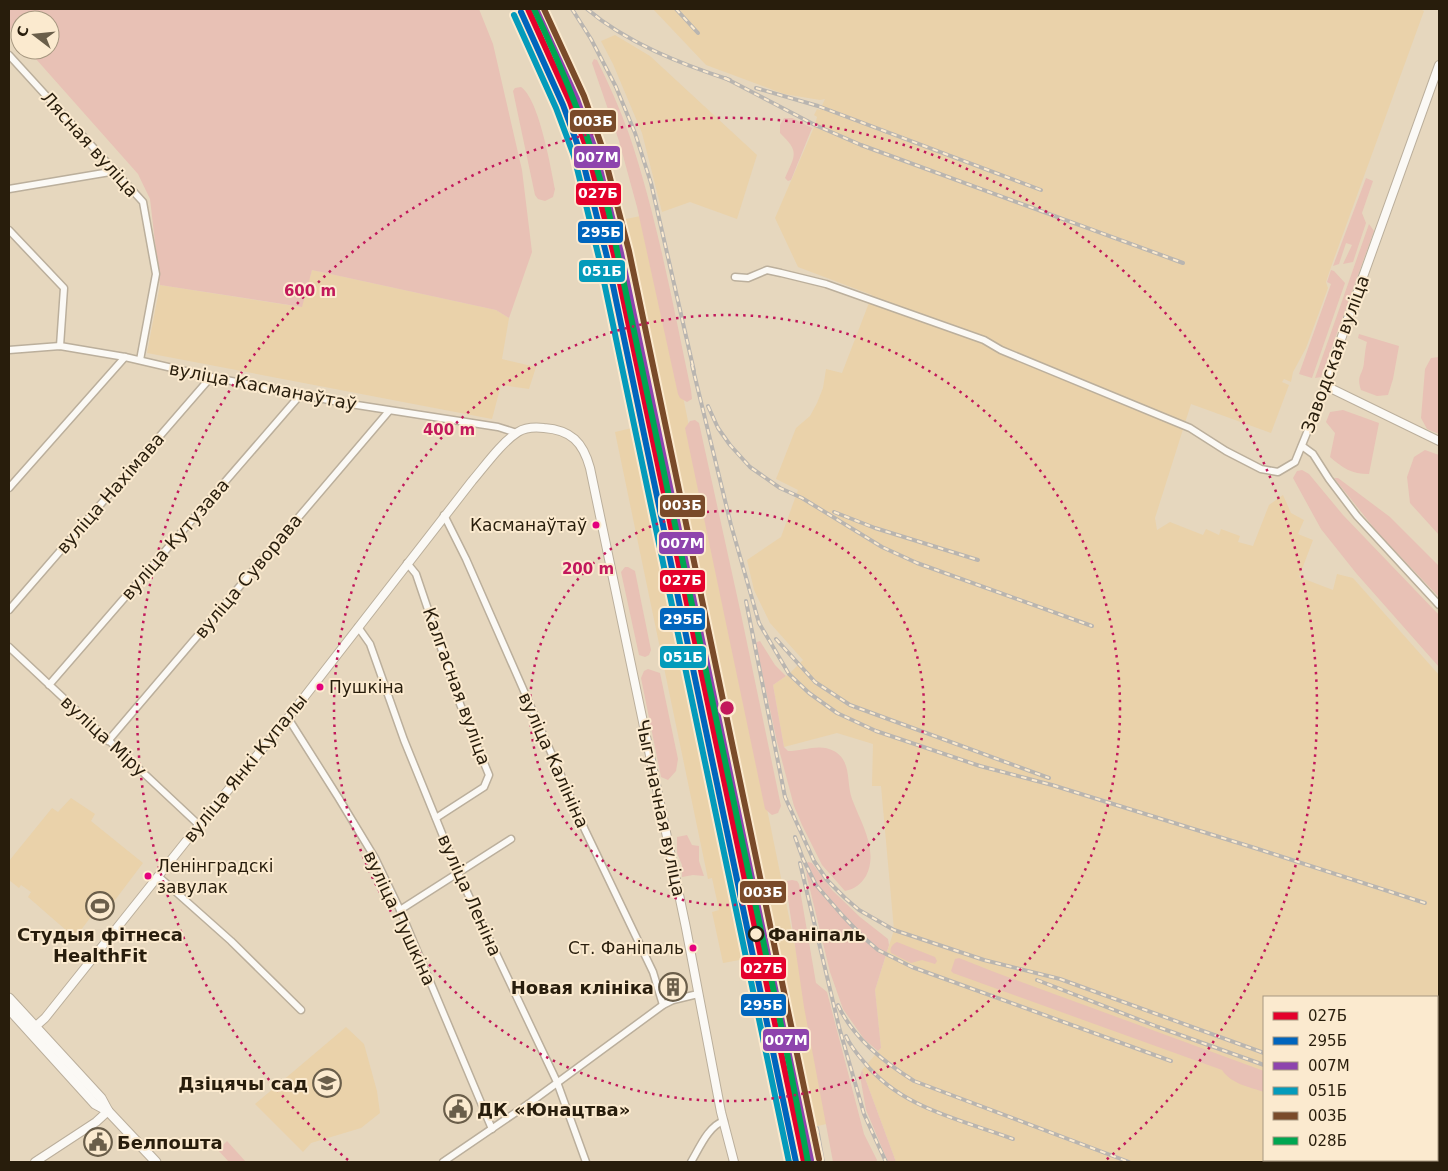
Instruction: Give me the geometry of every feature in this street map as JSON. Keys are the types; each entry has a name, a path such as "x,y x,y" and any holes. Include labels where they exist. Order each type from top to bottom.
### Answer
{"main road":[{"path":"9,998 32,1028 101,1098 108,1111 156,1162"},
{"path":"9,1010 32,1028"}],"street":[{"name":"Лясная вуліца","path":"9,56 143,202 156,274 140,360"},
{"name":"Заводская вуліца","path":"1439,65 1346,324 1326,386 1302,446 1313,454 1357,516 1439,605"},
{"path":"9,189 116,171"},
{"path":"9,230 64,288 60,346"},
{"path":"735,277 748,278 767,270 826,284 984,340 1001,350 1190,428 1226,451 1261,469 1278,472 1294,462 1302,446"},
{"name":"вуліца Касманаўтаў","path":"9,350 60,346 125,357 210,377 388,411 498,427 518,432"},
{"path":"9,486 125,357"},
{"name":"вуліца Нахімава","path":"9,610 210,377"},
{"path":"1326,386 1439,441"},
{"name":"вуліца Кутузава","path":"49,685 301,394"},
{"name":"вуліца Суворава","path":"108,741 388,411"},
{"name":"Чыгуначная вуліца","path":"518,432 536,427 561,430 577,440 586,455 590,468 724,1122 734,1162"},
{"name":"вуліца Янкі Купалы","path":"32,1028 45,1018 199,825 288,718 444,515 503,446 518,432"},
{"name":"вуліца Калініна","path":"444,515 466,559 589,838 653,972 663,1005"},
{"name":"Калгасная вуліца","path":"407,563 416,574 460,704 489,775 484,787 436,818"},
{"name":"вуліца Леніна","path":"358,626 370,644 404,740 458,873 557,1082 586,1162"},
{"name":"вуліца Міру","path":"9,647 199,825"},
{"name":"вуліца Пушкіна","path":"288,718 375,858 400,910 492,1129"},
{"path":"400,910 511,839"},
{"path":"158,876 231,941 301,1010"},
{"path":"443,1162 492,1129 663,1005 673,1000 698,994"},
{"path":"35,1162 96,1122 108,1111"},
{"path":"691,1162 710,1132 717,1125 724,1122"}],"shaded area":[{"path":"9,9 479,9 493,44 522,170 532,252 509,318 496,310 312,270 302,307 160,285 150,199 138,174 37,60 60,60 60,10 10,10 10,29"},
{"path":"653,9 1420,9 1424,11 1331,267 1326,282 1328,288 1306,348 1293,372 1291,382 1284,379 1282,382 1289,385 1271,433 1191,404 1155,518 1157,530 1170,522 1203,535 1206,529 1219,535 1221,529 1240,536 1238,542 1253,546 1269,505 1283,495 1291,513 1304,520 1298,534 1313,540 1299,577 1333,590 1337,574 1353,578 1439,675 1439,1162 896,1162 862,1070 881,1048 875,990 894,930 881,786 872,786 873,744 837,733 784,747 773,685 789,674 803,660 770,623 754,590 747,560 781,537 798,490 776,479 796,428 810,416 817,403 823,388 826,369 842,373 872,295 798,267 775,218 815,125 817,117 814,115 817,109 820,110 825,99 820,100 784,94 706,65"},
{"path":"615,35 650,56 757,155 737,219 690,202 662,212 642,133 613,64 601,41"},
{"path":"594,59 597,60 622,115 648,197 664,261 691,390 692,399 687,402 680,398 678,394 637,207 619,141 592,63"},
{"path":"521,87 527,94 539,119 551,166 555,189 553,197 545,201 538,199 535,195 513,91 515,88"},
{"path":"784,118 792,118 812,128 791,180 788,181 785,178 794,154 791,145 780,133 780,125"},
{"path":"1366,178 1373,181 1362,213 1366,223 1353,262 1343,264 1352,245 1346,243 1339,264 1333,266"},
{"path":"646,215 831,1123 781,1134 745,959 723,963 712,912 719,910 712,878 708,879 615,432 636,427 595,225"},
{"path":"1369,224 1374,231 1321,377 1315,378"},
{"path":"312,270 496,310 509,318 502,359 536,367 529,389 501,385 492,419 147,353 160,285 301,307"},
{"path":"1331,270 1345,283 1312,378 1299,374 1331,284 1327,282"},
{"path":"1359,334 1399,346 1388,395 1377,396 1361,390 1359,378 1363,367 1367,342 1358,338"},
{"path":"1439,357 1439,434 1427,429 1421,418 1425,369 1431,358"},
{"path":"1343,410 1379,423 1369,474 1348,470 1330,457 1335,433 1326,422 1330,412"},
{"path":"695,420 699,423 781,806 778,813 772,815 765,809 685,428 690,421"},
{"path":"1425,450 1439,455 1439,535 1410,503 1407,477 1414,457"},
{"path":"1302,470 1309,474 1343,515 1439,615 1439,667 1356,573 1321,529 1293,478 1297,471"},
{"path":"1334,478 1338,478 1390,517 1439,566 1439,597 1378,533"},
{"path":"625,567 635,571 651,650 649,655 645,657 639,655 621,572"},
{"path":"760,641 775,665 786,676 773,685 784,747 788,751 817,747 829,749 840,755 844,760 848,772 850,792 864,827 871,857 866,876 852,889 845,891 822,865 794,806 777,742 756,644"},
{"path":"648,669 660,673 678,759 676,771 668,780 661,777 641,678 644,671"},
{"path":"71,798 95,814 91,821 143,863 103,916 96,910 75,938 28,897 31,892 21,885 19,888 9,880 9,861 52,808 58,812"},
{"path":"687,835 692,845 699,846 699,861 704,876 682,877 682,865 677,853 677,837"},
{"path":"808,862 812,863 832,890 860,917 888,939 889,945 875,990 881,1048 878,1051 864,1039 843,1009 830,972 807,877 806,865"},
{"path":"787,881 797,881 799,884 816,983 827,992 864,1134 877,1160 876,1162 833,1162 804,1007 786,885"},
{"path":"735,886 742,888 749,919 747,921 733,922 728,894"},
{"path":"897,942 935,957 937,961 935,964 922,960 911,963 891,953 892,946"},
{"path":"959,958 1263,1071 1263,1092 1230,1079 1222,1070 953,973 951,971 955,959"},
{"name":"Дзіцячы сад","path":"346,1027 364,1044 377,1091 380,1113 361,1128 311,1143 303,1152 255,1104"},
{"path":"862,1070 896,1162 888,1162 866,1110 860,1076"},
{"path":"227,1141 246,1162 229,1162 218,1150"}],"railway":[{"path":"572,9 591,39 616,87 635,133 651,183 694,371"},
{"path":"587,9 619,32 655,51 730,80"},
{"path":"676,9 698,33"},
{"path":"725,78 815,125 861,145 1183,263"},
{"path":"756,88 818,106 1041,190"},
{"path":"692,365 731,525 759,623 789,674 809,693 837,713 876,731 980,766 1052,785 1425,903"},
{"path":"708,406 718,428 730,445 750,467 780,488 802,498 882,547 917,563 1092,626"},
{"path":"834,512 875,528 978,560"},
{"path":"746,601 785,797 814,861 827,880 845,898 859,910 894,930 984,960 1060,979 1263,1053"},
{"path":"776,639 815,682 850,705 1049,778"},
{"path":"795,837 816,885 842,915 878,950 912,967 1171,1061"},
{"path":"800,863 839,1027 864,1114 886,1162"},
{"path":"1037,980 1158,1027 1263,1065"},
{"path":"838,1005 844,1017 861,1039 892,1066 914,1081 1129,1162"},
{"path":"846,1036 864,1062 895,1091 932,1110 1013,1139"},
{"path":"817,1128 823,1162"}],"transit line":[{"name":"027Б","path":"528,9 570,102 588,152 614,255 804,1162"},
{"name":"028Б","path":"534,9 577,109 609,213 789,1063 808,1162"},
{"name":"007М","path":"536,9 577,99 595,149 621,253 811,1160"},
{"name":"003Б","path":"544,9 584,96 602,147 629,251 819,1159"},
{"name":"295Б","path":"521,12 563,105 581,154 607,257 796,1162"},
{"name":"051Б","path":"514,15 556,108 574,156 599,258 789,1162"}],"place":[{"name":"Касманаўтаў","path":"596,525"},
{"name":"Пушкіна","path":"320,687"},
{"name":"Ленінградскі завулак","path":"148,876"},
{"name":"Студыя фітнеса HealthFit","path":"100,906"},
{"name":"Фаніпаль","path":"756,934"},
{"name":"Ст. Фаніпаль","path":"693,948"},
{"name":"Новая клініка","path":"673,987"},
{"name":"Дзіцячы сад","path":"327,1083"},
{"name":"ДК «Юнацтва»","path":"458,1109"},
{"name":"Белпошта","path":"98,1142"}]}
